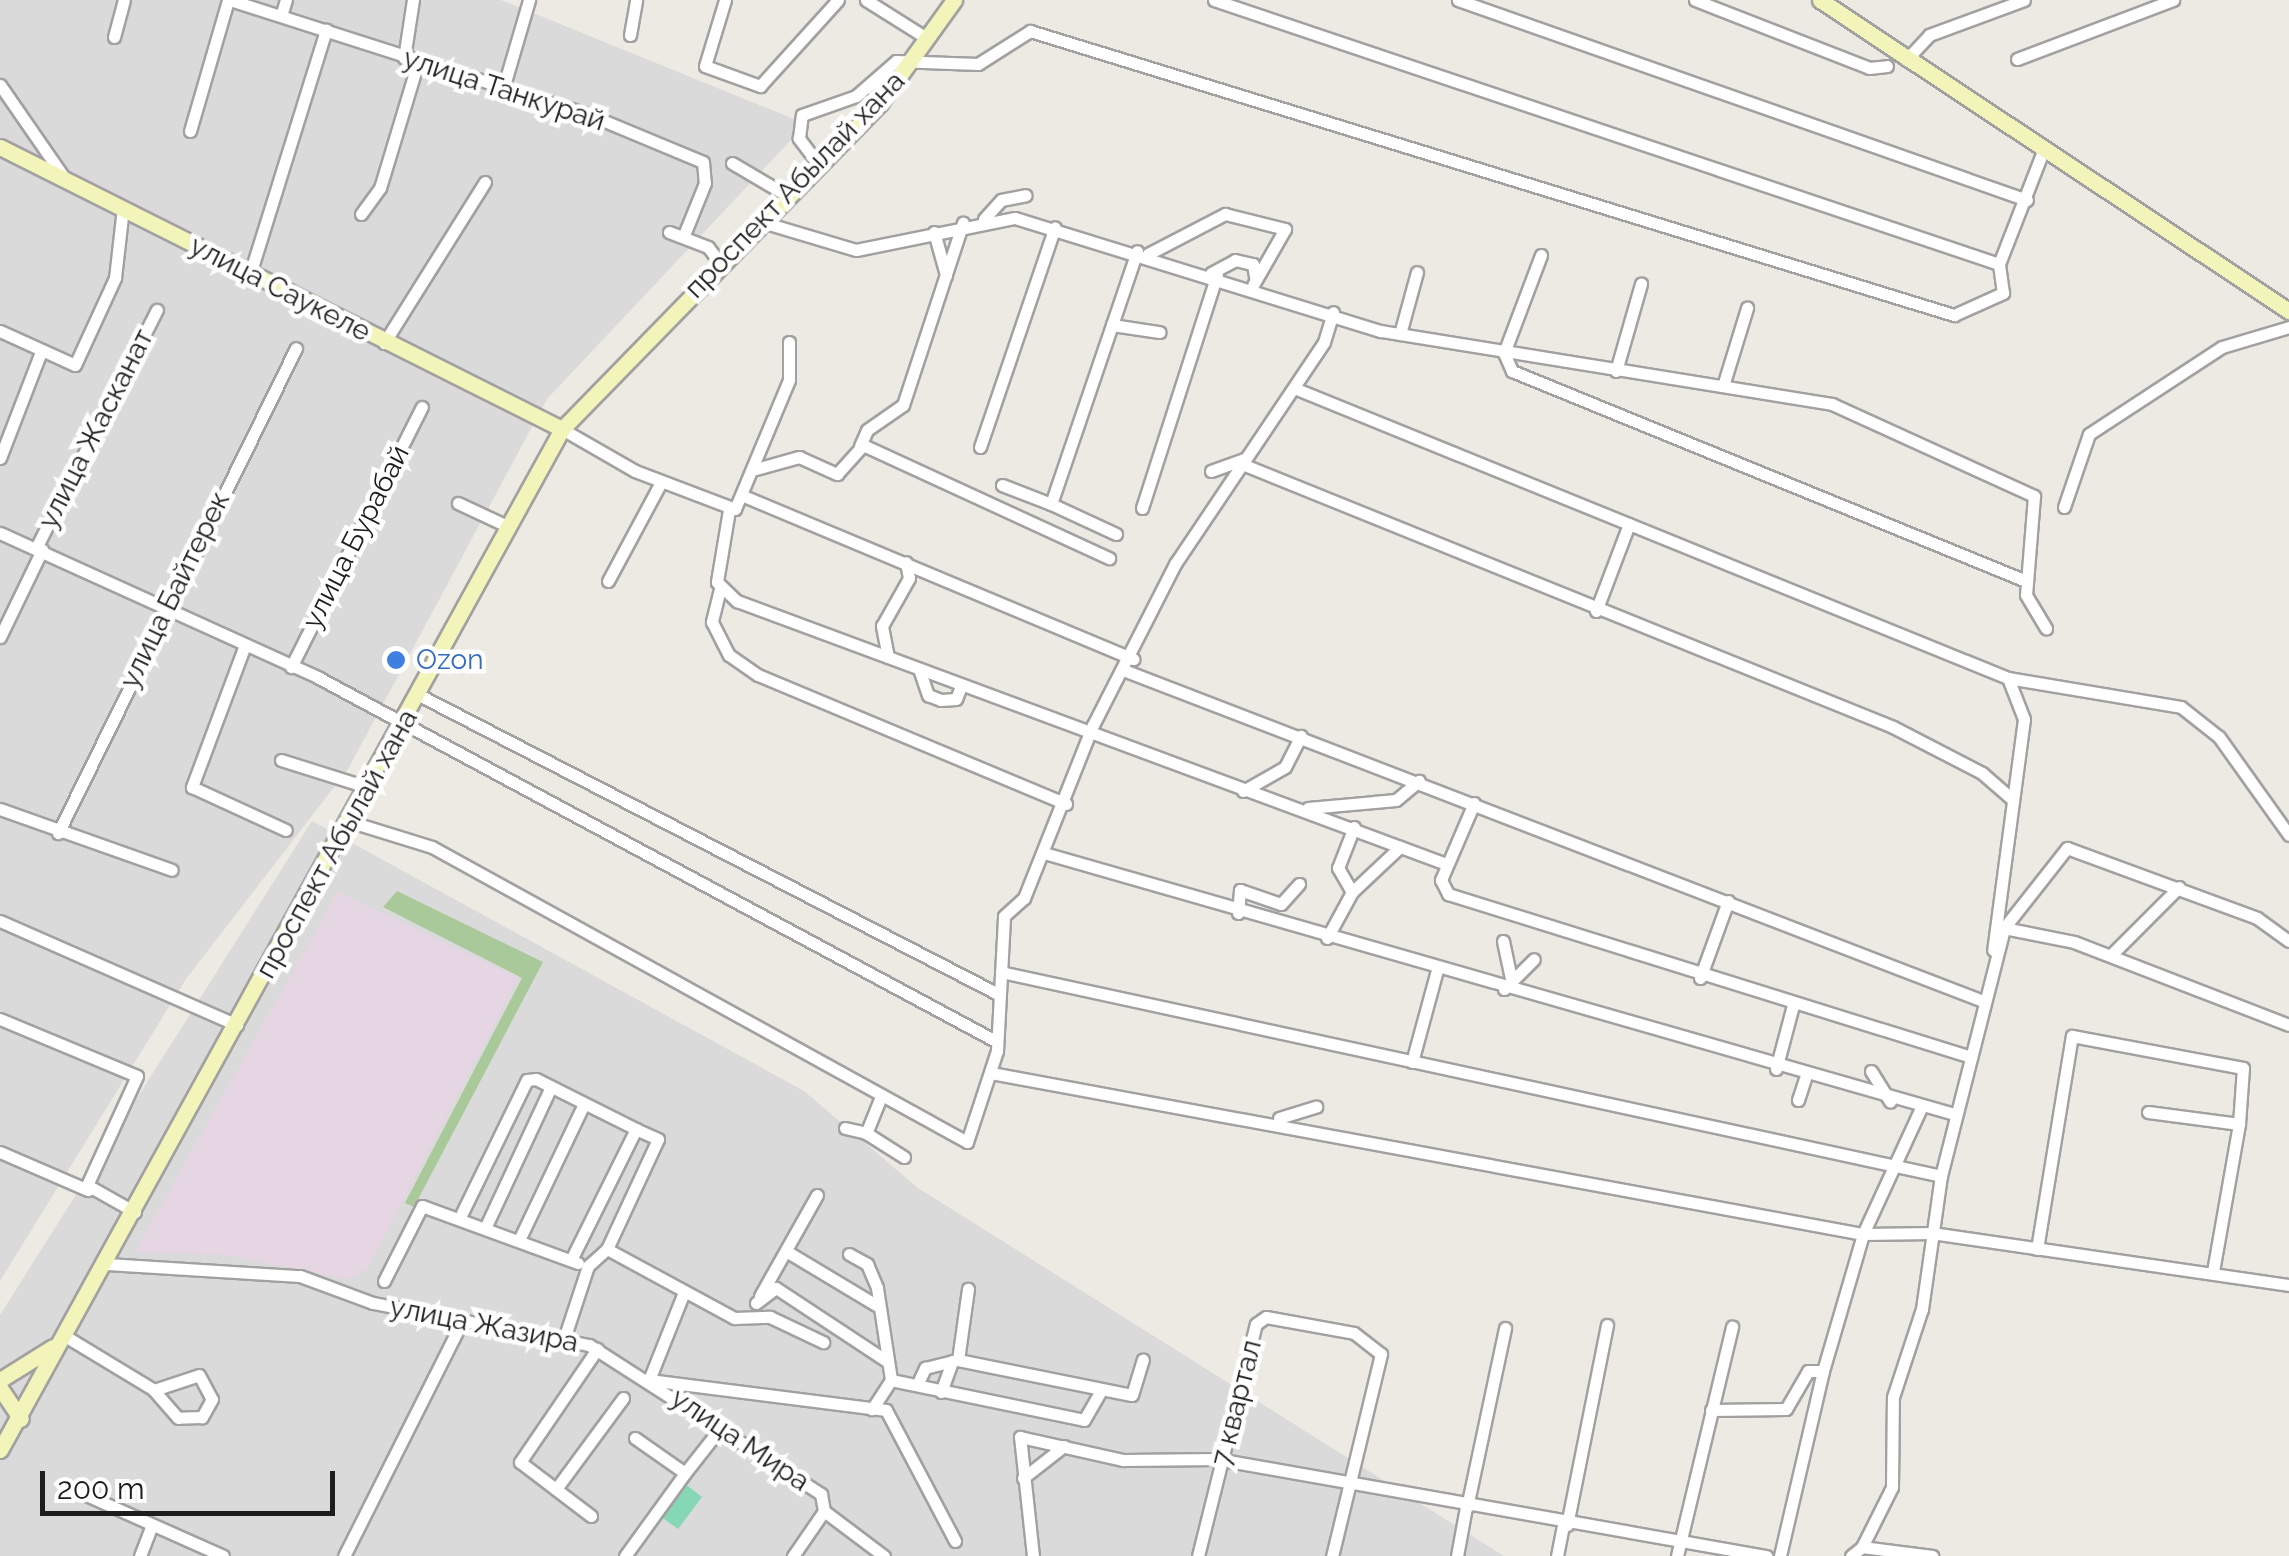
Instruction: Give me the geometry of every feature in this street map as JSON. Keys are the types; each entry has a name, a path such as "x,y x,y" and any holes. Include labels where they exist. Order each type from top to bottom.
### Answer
{"main road":[{"name":"проспект Абылай хана","path":"0,1450 136,1212 562,430 819,166 912,63 954,0"},
{"path":"1823,1 1906,60 2289,311"},
{"name":"улица Саукеле","path":"0,147 562,430"},
{"path":"20,1419 0,1384 30,1368 66,1334"}],"street":[{"path":"114,37 124,0"},
{"path":"190,131 229,0"},
{"name":"улица Танкурай","path":"229,0 503,89 703,162 706,183 684,235"},
{"path":"281,16 286,0"},
{"path":"404,58 413,0"},
{"path":"503,89 528,0"},
{"path":"630,36 636,0"},
{"path":"725,0 705,66 760,86 838,0"},
{"path":"866,0 928,39"},
{"path":"1214,0 2000,264"},
{"path":"1458,0 2026,200"},
{"path":"1695,0 1869,68 1887,66"},
{"path":"1906,60 1929,35 2024,0"},
{"path":"2017,58 2173,0"},
{"path":"250,274 326,30"},
{"path":"819,166 799,138 802,115 856,96 896,61 978,64 1030,31 1954,315 2003,293 2000,264 2043,151"},
{"path":"361,214 380,188 418,62"},
{"path":"0,84 65,178"},
{"path":"732,163 788,196"},
{"path":"384,343 485,182"},
{"path":"984,219 1002,200 1026,195"},
{"path":"0,331 70,366 80,360 114,278 124,208"},
{"path":"1051,504 1112,325 1142,253 1210,217 1284,229 1254,281"},
{"path":"762,222 856,250 984,219 1055,228 1214,274 1254,281 1333,319 1352,324 1504,353 1832,404 2027,490 2034,505 2026,581 2046,628"},
{"path":"756,470 799,457 837,474 860,446 867,430 904,405 963,223"},
{"path":"980,447 1055,228"},
{"path":"670,232 684,235 721,264"},
{"path":"934,232 946,280"},
{"path":"1504,353 1541,256"},
{"path":"1142,508 1214,274 1235,260 1253,264 1254,281"},
{"path":"1400,334 1417,272"},
{"path":"1616,371 1641,284"},
{"path":"1723,386 1747,308"},
{"name":"улица Жасканат","path":"0,637 156,310"},
{"path":"348,821 432,847 880,1098 967,1142 991,1073 1004,916 1044,854 1090,735 1134,658 1174,564 1294,388 1333,319"},
{"path":"1112,325 1159,332"},
{"path":"2064,507 2088,434 2222,346 2289,326"},
{"path":"789,342 789,380 746,497 729,510 712,622 729,655 758,674 1066,804"},
{"name":"улица Байтерек","path":"58,833 165,604 296,348"},
{"path":"0,458 41,352"},
{"path":"1504,353 1528,380 2026,581"},
{"path":"1294,388 2008,678 2181,707 2219,737 2289,835"},
{"name":"улица Бурабай","path":"291,666 422,407"},
{"path":"562,430 661,482 729,510"},
{"path":"860,446 1109,558"},
{"path":"1206,471 1242,464 1596,611 1893,727 1982,773 2013,800"},
{"path":"608,581 661,482"},
{"path":"1002,485 1116,534"},
{"path":"746,497 1134,658"},
{"path":"458,503 507,526"},
{"path":"1596,611 1628,524"},
{"path":"0,533 165,604 291,666 992,1039"},
{"path":"888,658 882,626 909,578 906,562"},
{"path":"720,589 1090,735 1360,829 1446,864"},
{"path":"246,645 192,787 286,830"},
{"path":"918,669 928,694 941,700 956,699 962,686"},
{"path":"1126,670 1983,1001"},
{"path":"1993,959 2024,719 2008,678"},
{"path":"420,695 998,994"},
{"path":"1244,791 1284,767 1301,736"},
{"path":"281,760 367,788"},
{"path":"1304,809 1396,800 1419,781"},
{"path":"1474,803 1446,864 1448,894 1700,978 1971,1056"},
{"path":"1346,806 1360,829"},
{"path":"0,809 58,833 172,870"},
{"path":"1352,892 1338,868 1360,829"},
{"path":"1327,938 1352,892 1400,847"},
{"path":"1851,1556 1862,1547 1892,1487 1893,1397 1922,1309 1940,1176 2004,928 2067,848 2179,887 2289,941"},
{"path":"1044,854 1437,970 1508,983 1805,1078 1954,1114"},
{"path":"1238,913 1240,890 1281,904 1299,884"},
{"path":"2111,955 2179,887"},
{"path":"1700,978 1728,901"},
{"path":"0,921 181,996 237,1025"},
{"path":"2004,928 2111,955 2289,1025"},
{"path":"1504,941 1508,983"},
{"path":"1508,983 1534,959"},
{"path":"1412,1062 1437,970"},
{"path":"1001,972 1896,1171 1940,1176"},
{"path":"1776,1068 1793,1005"},
{"path":"0,1020 137,1076 88,1190"},
{"path":"2037,1249 2072,1036 2243,1068 2238,1124 2213,1272"},
{"path":"1871,1071 1890,1101"},
{"path":"991,1073 1264,1119 1304,1131 1862,1234 1932,1233 2289,1286"},
{"path":"1798,1100 1805,1078"},
{"path":"462,1213 527,1080 550,1087 658,1140 606,1249 588,1266 564,1339"},
{"path":"487,1224 550,1087"},
{"path":"866,1133 880,1098"},
{"path":"520,1238 584,1104"},
{"path":"1780,1556 1823,1371 1862,1234 1896,1171 1921,1108"},
{"path":"1264,1119 1312,1111 1304,1131"},
{"path":"2148,1112 2238,1124"},
{"path":"572,1260 636,1128"},
{"path":"845,1128 866,1133 904,1157"},
{"path":"0,1152 136,1212"},
{"path":"756,1303 817,1194"},
{"path":"384,1281 422,1206 462,1213 588,1266"},
{"path":"606,1249 741,1319 770,1317 824,1342"},
{"path":"786,1250 877,1310"},
{"path":"848,1254 872,1274 891,1380 872,1409 902,1426 955,1541"},
{"name":"улица Жазира","path":"107,1264 300,1276 462,1323 564,1339 597,1349 649,1380 872,1409"},
{"path":"741,1319 776,1288 856,1334 887,1363"},
{"path":"942,1392 955,1361 968,1290"},
{"path":"649,1380 684,1292"},
{"path":"856,1334 877,1310"},
{"name":"7 квартал","path":"1198,1556 1256,1324 1266,1317 1354,1332 1381,1354 1350,1485"},
{"path":"344,1556 462,1323"},
{"path":"1557,1556 1607,1325"},
{"path":"1678,1556 1732,1327"},
{"path":"1457,1556 1505,1328"},
{"path":"66,1334 154,1390 178,1418 202,1417 212,1399 197,1374 154,1390"},
{"path":"592,1516 520,1462 597,1349"},
{"path":"918,1383 925,1368 955,1361 1132,1395 1143,1360"},
{"path":"1786,1409 1808,1371 1823,1371"},
{"name":"улица Мира","path":"649,1380 821,1494 824,1510 793,1556"},
{"path":"891,1380 1084,1420 1101,1390"},
{"path":"556,1489 623,1398"},
{"path":"1711,1410 1786,1409 1811,1423"},
{"path":"624,1556 722,1426"},
{"path":"1033,1556 1020,1437 1124,1460 1223,1460 1565,1525 1766,1556"},
{"path":"635,1438 685,1473"},
{"path":"1023,1478 1064,1446"},
{"path":"1332,1556 1350,1485"},
{"path":"75,1490 150,1528 223,1556"},
{"path":"824,1510 884,1556"},
{"path":"140,1556 150,1528"},
{"path":"1862,1547 1932,1556"}],"shaded area":[{"path":"0,0 501,0 806,124 547,399 348,769 186,979 0,1281"},
{"path":"312,821 804,1091 918,1188 1504,1556 0,1556 0,1315"},
{"path":"338,892 518,978 367,1269 350,1279 224,1255 135,1252"}],"green space":[{"path":"397,891 543,962 414,1207 405,1203 522,978 383,907"},
{"path":"684,1483 702,1497 678,1529 660,1516"}],"place":[{"name":"Ozon","path":"396,660"}]}
